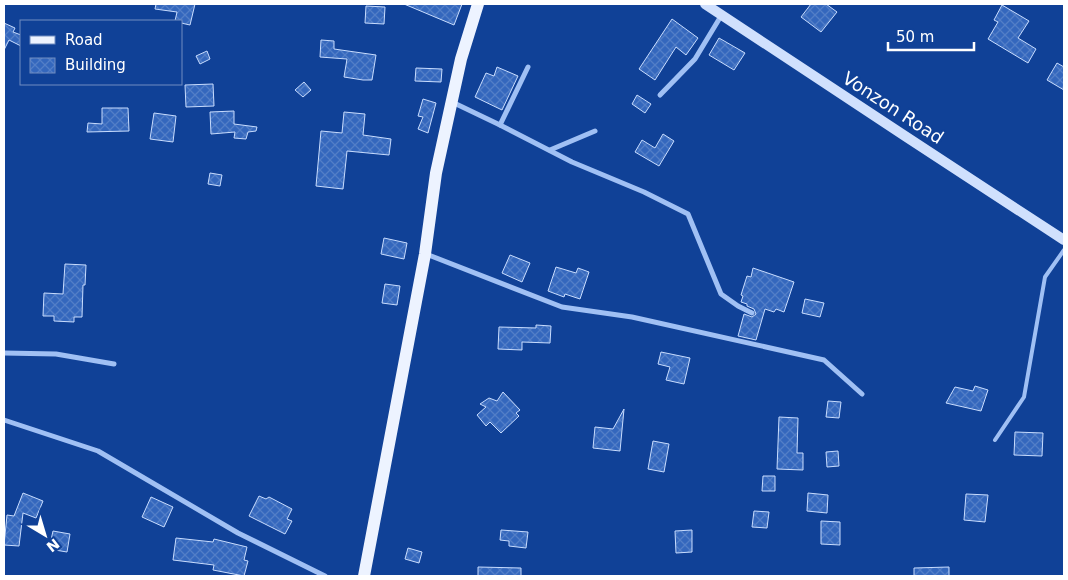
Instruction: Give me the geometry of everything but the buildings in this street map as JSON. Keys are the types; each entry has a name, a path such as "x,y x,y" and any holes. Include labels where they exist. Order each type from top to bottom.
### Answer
{"main road":[{"path":"364,576 425,254 436,173 461,59 478,4"}],"street":[{"name":"Vonzon Road","path":"705,4 1064,240"},
{"path":"660,95 695,59 721,16"},
{"path":"500,125 528,67"},
{"path":"451,102 572,162 644,192 688,214 722,294 738,306 752,313"},
{"path":"550,150 595,131"},
{"path":"425,254 562,307 632,317 824,360 862,394"},
{"path":"4,353 56,354 114,364"},
{"path":"4,420 98,451 238,533 325,576"}],"lane":[{"path":"995,440 1024,397 1045,277 1064,250"}]}
